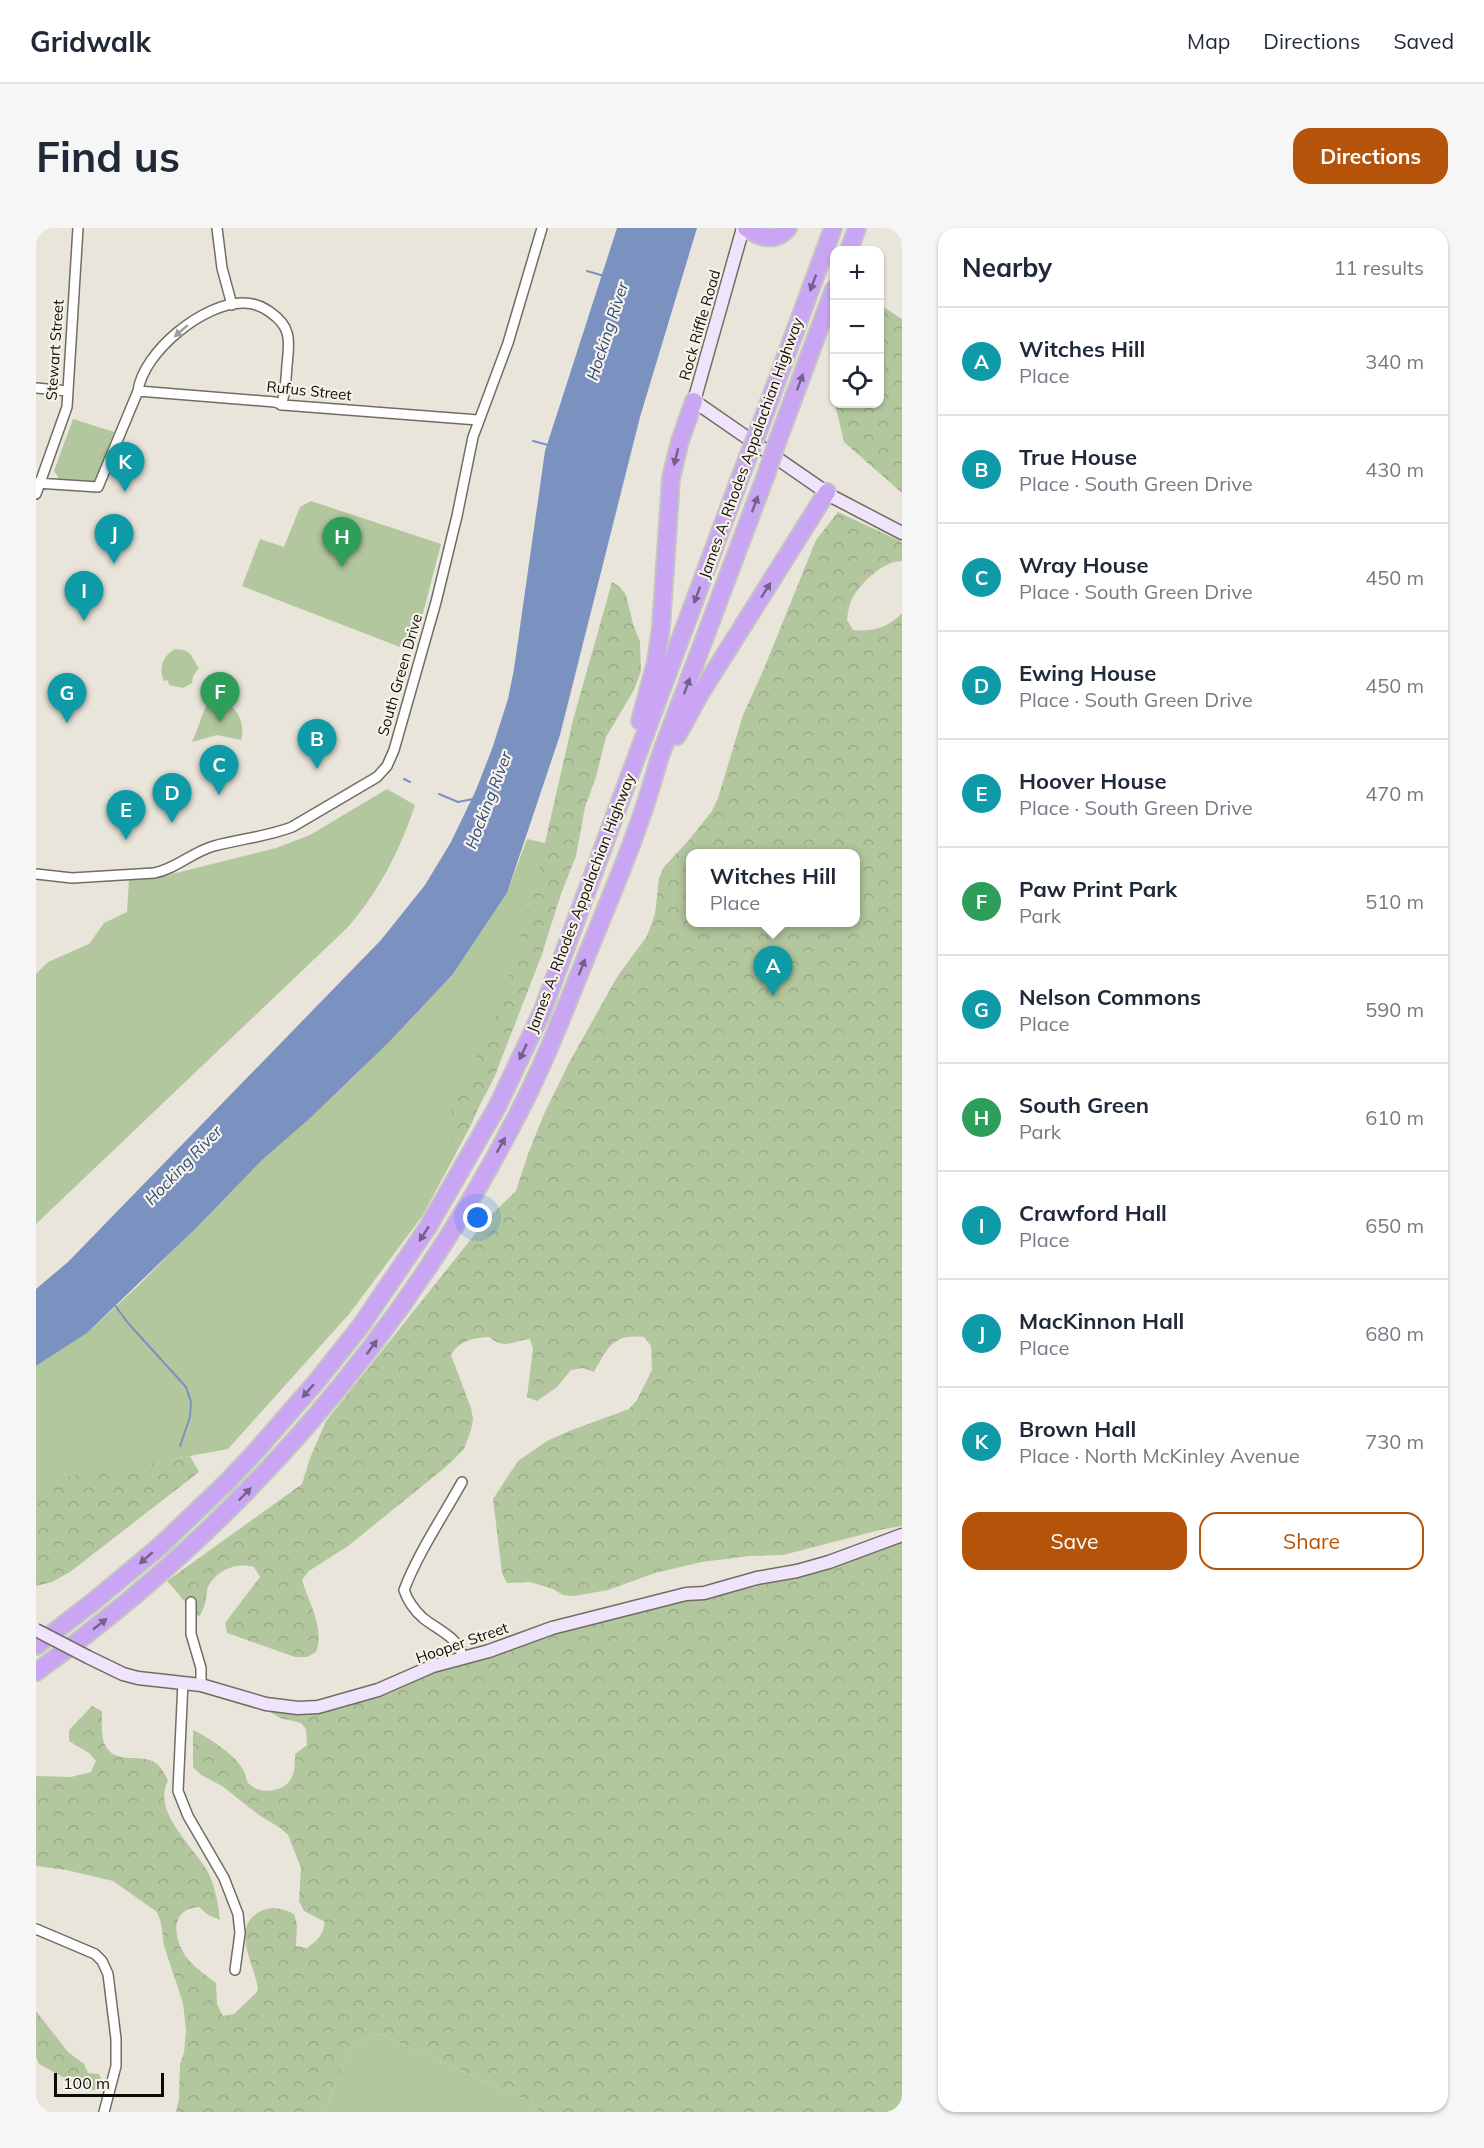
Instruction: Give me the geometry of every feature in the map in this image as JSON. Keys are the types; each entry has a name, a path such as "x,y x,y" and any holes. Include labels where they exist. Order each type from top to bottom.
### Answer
{"highway":[{"path":"744,228 769,238 779,236 788,228"},
{"name":"James A. Rhodes Appalachian Highway","path":"36,1646 93,1602 182,1526 257,1450 339,1354 412,1253 467,1162 537,1022 558,970 617,805 633,771 833,228"},
{"path":"850,246 857,228"},
{"name":"James A. Rhodes Appalachian Highway","path":"36,1672 127,1602 241,1498 332,1398 422,1277 467,1204 519,1112 560,1025 610,902 652,785 659,759 830,300"},
{"path":"617,805 624,768 644,709 656,662 661,627 671,478 694,401"},
{"path":"652,785 700,694 826,492"},
{"path":"36,1630 93,1602"}],"street":[{"name":"Stewart Street","path":"36,494 38,483 46,470 64,416 69,391 78,228"},
{"path":"217,228 222,268 232,305"},
{"name":"South Green Drive","path":"36,874 72,878 164,871 212,846 277,833 292,827 383,772 394,750 426,636 458,516 478,420 508,343 542,228"},
{"name":"Rock Riffle Road","path":"744,228 694,401 826,492 902,533"},
{"path":"38,483 98,487 138,391 140,376 148,363 179,333 200,317 232,305 245,303 262,308 275,316 285,328 288,345 282,405"},
{"path":"36,388 69,391"},
{"name":"Rufus Street","path":"138,391 478,420"},
{"path":"462,1482 422,1555 412,1567 404,1590 413,1608 423,1619 454,1641 462,1651 462,1658"},
{"name":"Hooper Street","path":"36,1630 123,1674 138,1678 201,1685 266,1704 298,1708 318,1707 378,1690 433,1666 489,1651 552,1628 686,1594 704,1593 758,1578 797,1571 829,1562 902,1535"},
{"path":"191,1602 191,1634 201,1668 201,1685"},
{"path":"183,1682 179,1796 224,1878 238,1914 240,1933 235,1970"},
{"path":"36,1929 95,1954 106,1968 113,2008 116,2066 104,2112"}],"green space":[{"path":"884,307 902,319 902,493 844,442 836,408 884,408"},
{"path":"73,419 114,432 94,483 60,480 54,471"},
{"path":"311,501 441,544 413,652 242,586 260,539 284,547 300,507"},
{"path":"838,512 902,542 902,561 881,568 862,585 852,600 847,620 853,630 867,630 879,628 902,613 902,1526 783,1555 749,1556 702,1562 655,1573 608,1590 574,1596 563,1595 553,1589 530,1582 507,1583 502,1573 493,1499 518,1461 547,1441 629,1409 637,1400 652,1370 651,1346 644,1337 618,1340 608,1349 594,1372 583,1368 571,1370 557,1387 537,1401 527,1397 533,1349 530,1339 504,1344 489,1337 477,1338 462,1343 451,1355 473,1419 464,1449 447,1466 348,1546 309,1571 302,1580 319,1634 316,1652 307,1657 295,1657 227,1633 225,1623 260,1577 254,1567 235,1566 223,1571 213,1579 208,1587 204,1607 199,1617 167,1581 302,1484 326,1421 487,1219 516,1191 544,1114 569,1063 617,977 647,936 655,914 659,878 664,867 712,811 743,715 816,540"},
{"path":"612,582 626,595 640,642 641,671 634,690 606,737 596,777 585,807 576,856 541,957 494,1078 460,1143 452,1139 445,1125 494,1018 511,970 539,869 573,720"},
{"path":"175,649 188,652 199,668 193,676 192,683 183,688 169,685 168,680 164,681 162,676 163,662 167,655"},
{"path":"222,700 239,716 242,727 241,740 217,735 192,742 207,705"},
{"path":"387,789 415,805 403,838 379,885 347,928 36,1224 36,974 48,962 89,944 104,923 127,912 129,879 164,876 276,848 310,835"},
{"path":"527,839 545,843 517,1016 471,1125 423,1215 350,1313 228,1449 36,1484 36,1366 87,1333 138,1286 262,1160 355,1075 453,974 507,893"},
{"path":"190,1456 199,1472 70,1572 52,1582 36,1586 36,1482"},
{"path":"902,1540 902,2112 540,2112 530,2101 381,2034 359,2042 345,2060 324,2112 176,2112 179,2099 180,2064 184,2053 186,2030 183,2003 164,1946 157,1912 113,1881 66,1870 36,1866 36,1776 71,1777 91,1772 96,1761 89,1753 69,1741 69,1730 92,1706 102,1711 103,1739 108,1750 120,1757 141,1758 154,1762 167,1778 164,1793 165,1805 177,1829 209,1874 215,1891 220,1920 208,1915 199,1907 189,1909 178,1919 176,1926 179,1942 190,1962 216,1983 217,2004 223,2016 234,2014 258,1991 245,1938 250,1919 259,1912 273,1908 294,1914 297,1925 296,1946 307,1948 319,1937 325,1922 304,1911 299,1901 301,1868 288,1835 222,1786 201,1775 193,1767 193,1730 228,1753 240,1765 250,1784 257,1789 274,1790 285,1786 292,1777 295,1754 307,1745 306,1729 301,1723 280,1718 263,1708 305,1715 388,1694 437,1669 486,1658 587,1622 754,1587 819,1570"},
{"path":"36,2011 68,2052 84,2064 88,2073 99,2074 103,2083 95,2090 85,2089 39,2064 36,2057"},
{"path":"381,2034 530,2101 540,2112 324,2112 345,2060 359,2042"}],"water":[{"name":"Hocking River","path":"617,228 697,228 640,417 560,735 507,893 453,974 388,1043 309,1119 262,1160 196,1228 87,1333 36,1366 36,1289 68,1262 381,940 425,885 451,842 476,790 508,699 545,451"}],"waterway":[{"path":"587,271 604,276"},
{"path":"533,441 548,445"},
{"path":"404,779 410,782"},
{"name":"Hocking River","path":"439,794 458,802 473,799"},
{"path":"114,1304 128,1323 186,1387 191,1402 190,1417 180,1446"}],"place":[{"name":"Brown Hall","path":"125,492"},
{"name":"MacKinnon Hall","path":"114,564"},
{"name":"South Green","path":"342,567"},
{"name":"Crawford Hall","path":"84,621"},
{"name":"Paw Print Park","path":"220,722"},
{"name":"Nelson Commons","path":"67,723"},
{"name":"True House","path":"317,769"},
{"name":"Wray House","path":"219,795"},
{"name":"Ewing House","path":"172,823"},
{"name":"Hoover House","path":"126,840"},
{"name":"Witches Hill","path":"773,996"}]}
